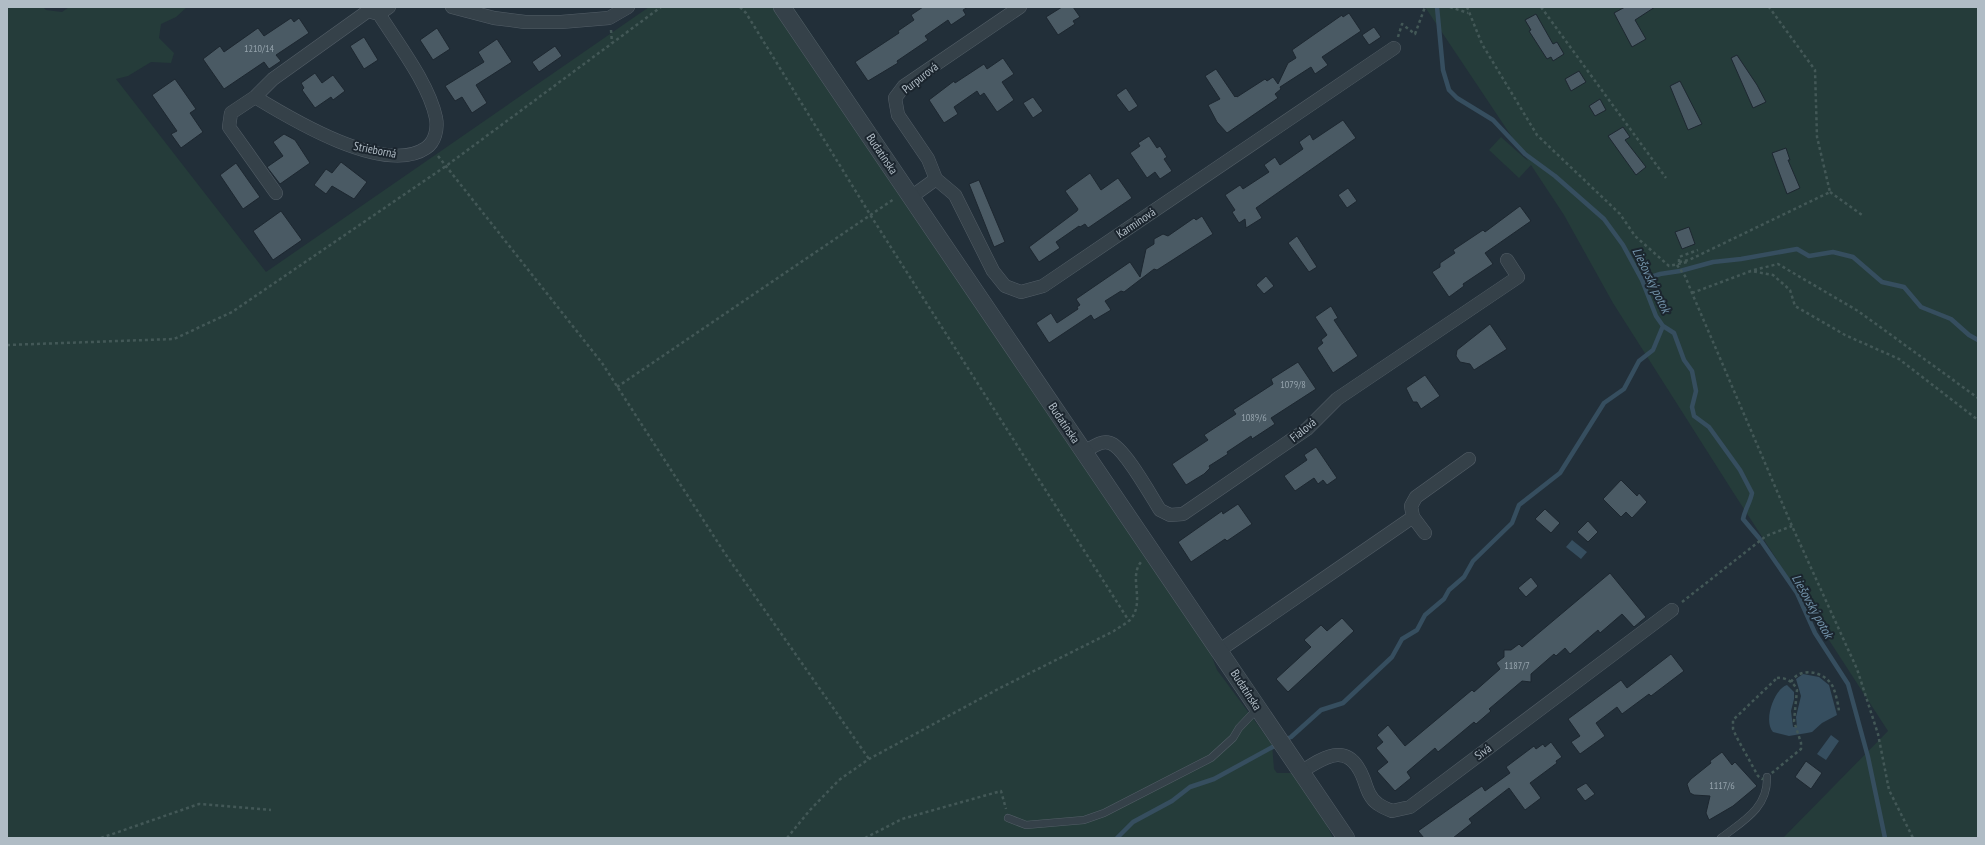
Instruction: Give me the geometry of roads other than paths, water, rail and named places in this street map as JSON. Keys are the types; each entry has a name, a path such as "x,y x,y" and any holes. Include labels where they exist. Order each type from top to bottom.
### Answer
{"street":[{"path":"452,7 494,18 525,22 561,22 609,18 628,7"},
{"name":"Budatínska","path":"782,7 1220,650 1346,838"},
{"name":"Purpurová","path":"936,179 928,159 898,115 895,98 904,86 1020,7"},
{"path":"276,193 229,127 232,113 255,97 273,79 368,11 384,11"},
{"name":"Strieborná","path":"255,97 307,127 346,144 394,156 410,155 420,152 430,145 436,135 436,119 431,102 424,87 384,11"},
{"name":"Karmínová","path":"936,179 955,195 993,272 1005,286 1021,292 1043,286 1394,48"},
{"path":"908,194 936,179"},
{"name":"Fialová","path":"1084,452 1100,443 1110,443 1121,450 1160,510 1170,515 1183,514 1307,429 1337,399 1518,277 1507,260"},
{"path":"1425,533 1413,517 1411,506 1416,497 1469,458"},
{"path":"1220,650 1413,517"},
{"name":"Sivá","path":"1301,772 1323,758 1335,755 1346,755 1360,768 1368,792 1377,804 1392,812 1410,807 1672,610"}],"lane":[{"path":"1008,818 1026,825 1084,820 1104,813 1211,758 1233,738 1239,728 1258,708"},
{"path":"1721,838 1750,815 1761,804 1768,789 1767,777"}],"water":[{"path":"1572,540 1587,552 1581,559 1566,547"},
{"path":"1803,674 1819,677 1829,685 1837,715 1822,723 1812,732 1789,736 1773,732 1769,721 1771,706 1778,692 1787,685 1794,692 1791,711 1793,727 1797,727 1796,717 1801,696 1796,679"},
{"path":"1831,735 1839,741 1826,760 1817,754"}],"waterway":[{"name":"Liešovský potok","path":"1437,7 1443,70 1449,90 1457,98 1493,120 1525,154 1555,176 1604,219 1623,245 1642,280 1656,316 1663,326 1674,333 1684,360 1692,371 1696,391 1692,407 1694,416 1709,427 1740,470 1752,493 1743,519 1759,538 1797,593 1815,633 1848,684 1868,757 1885,838"},
{"path":"1642,280 1660,274 1680,271 1713,262 1741,259 1797,249 1809,256 1833,252 1853,257 1882,282 1904,287 1921,307 1951,319 1969,335 1978,340"},
{"path":"1284,740 1291,737 1321,710 1343,703 1392,657 1402,639 1417,630 1425,615 1444,599 1449,590 1464,577 1473,561 1512,523 1519,505 1560,473 1604,403 1624,389 1639,361 1653,350 1663,326"},
{"path":"1117,838 1133,822 1172,801 1190,787 1214,779 1278,744"}]}
